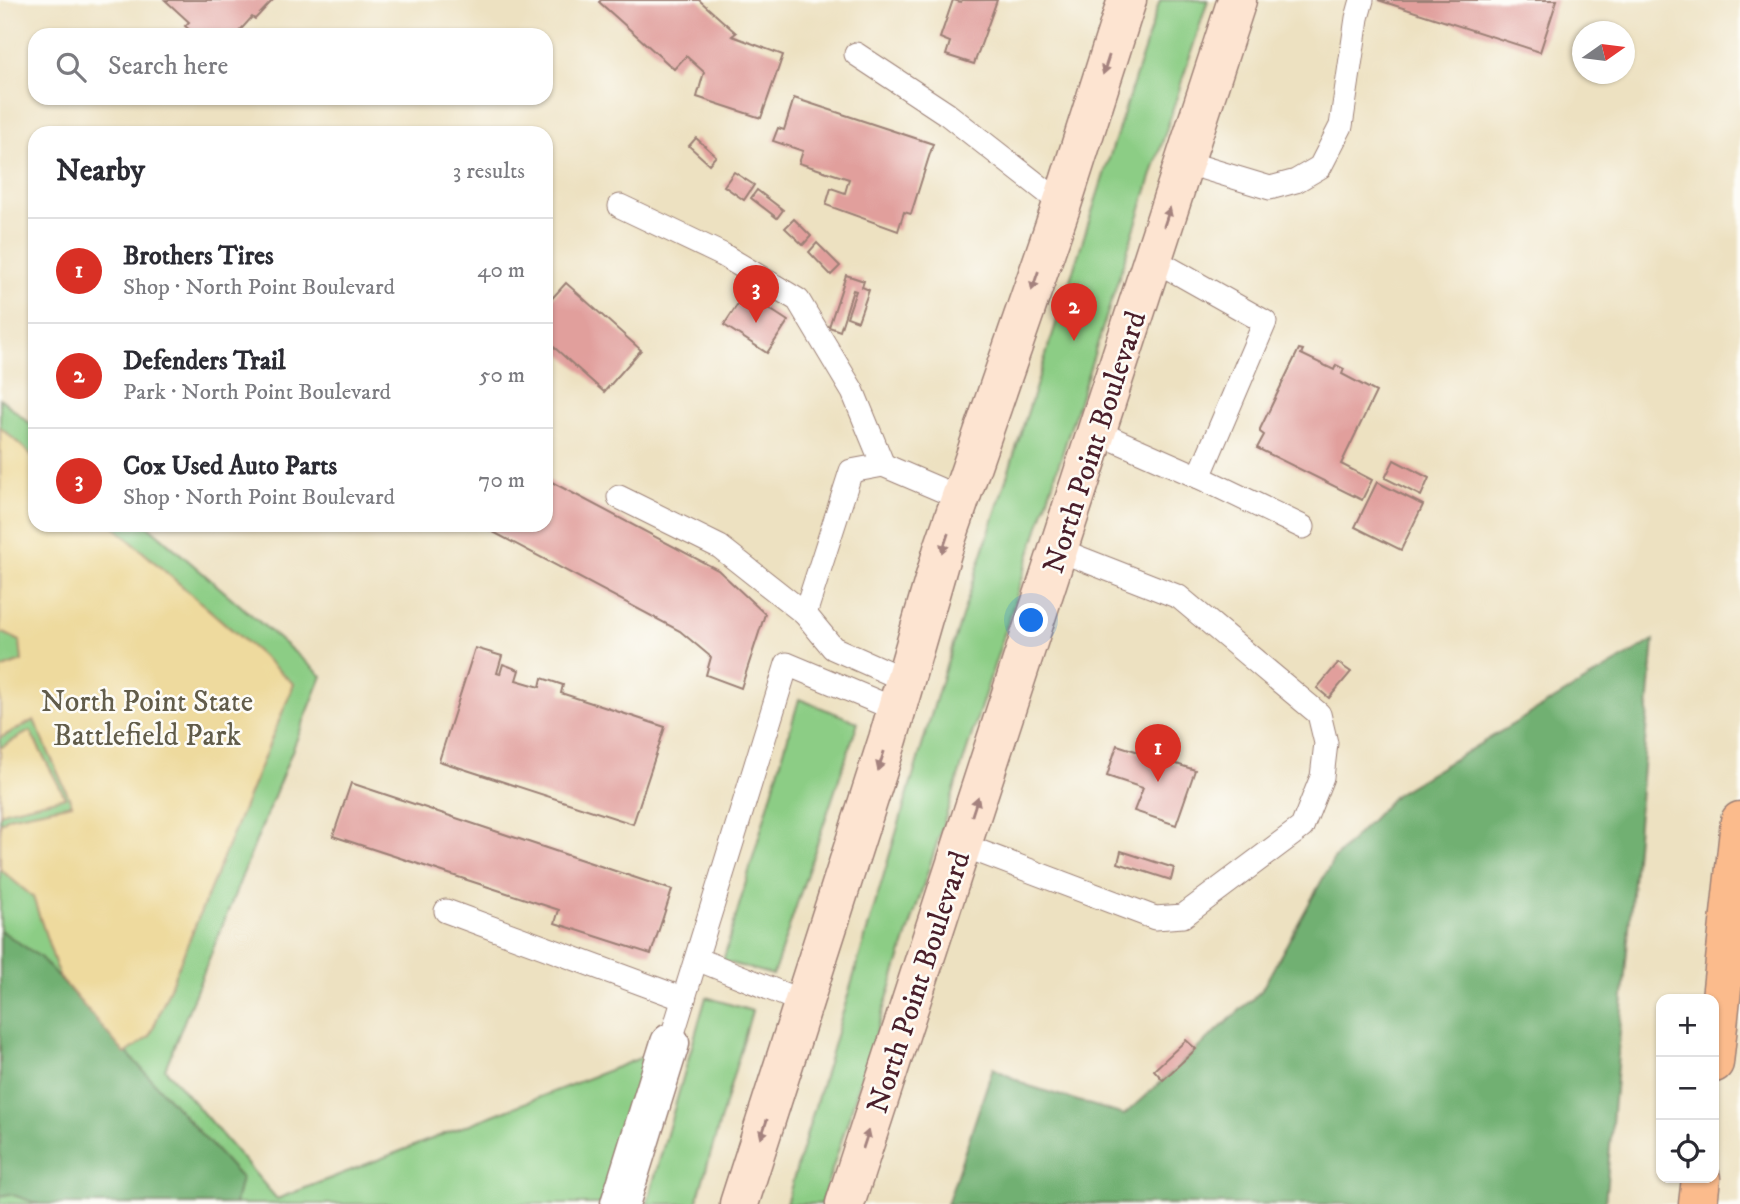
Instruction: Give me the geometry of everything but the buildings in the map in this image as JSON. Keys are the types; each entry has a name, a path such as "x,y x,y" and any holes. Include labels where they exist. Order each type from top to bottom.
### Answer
{"highway":[{"path":"1715,1057 1740,821"},
{"path":"1698,1204 1700,1183"}],"main road":[{"path":"739,1204 901,695 943,549 1062,204 1127,0"},
{"name":"North Point Boulevard","path":"845,1204 1237,0"}],"street":[{"path":"620,1204 670,1043"}],"lane":[{"path":"1184,162 1270,187 1296,181 1320,167 1341,127 1362,0"},
{"path":"856,54 947,114 1062,204"},
{"path":"620,206 723,255 798,300 853,392 883,465"},
{"path":"1153,259 1265,322 1199,477"},
{"path":"1097,432 1303,527"},
{"path":"805,614 851,471 883,465 960,498"},
{"path":"619,497 720,547 805,614 833,648 901,695"},
{"path":"962,845 1155,918 1183,916 1303,827 1322,777 1326,743 1319,714 1179,597 1059,550"},
{"path":"670,1043 787,664 901,695"},
{"path":"446,911 684,999"},
{"path":"697,959 803,1002"}],"green space":[{"path":"1160,0 1208,0 821,1204 786,1204 941,682"},
{"name":"North Point State Battlefield Park","path":"0,398 28,422 28,532 155,532 322,676 165,1069 277,1199 648,1055 601,1204 0,1204"},
{"path":"1654,640 1605,1204 947,1204 993,1068 1029,1086 1124,1115 1261,991 1333,860 1396,794"},
{"path":"799,699 858,722 773,975 723,961"},
{"path":"0,930 40,957 241,1178 235,1204 39,1204 10,1194 0,1196"},
{"path":"706,997 752,1011 696,1204 647,1204"}],"sand":[{"path":"0,427 28,452 28,532 120,532 294,684 150,1036 125,1054 60,978 33,897 0,869 0,824 8,817 72,804 34,720 0,738 0,669 22,661 20,641 4,633 0,634"},
{"path":"30,731 65,797 5,811 0,815 0,748"}],"place":[{"name":"Cox Used Auto Parts","path":"756,323"},
{"name":"Defenders Trail","path":"1074,341"},
{"name":"Brothers Tires","path":"1158,782"}]}
